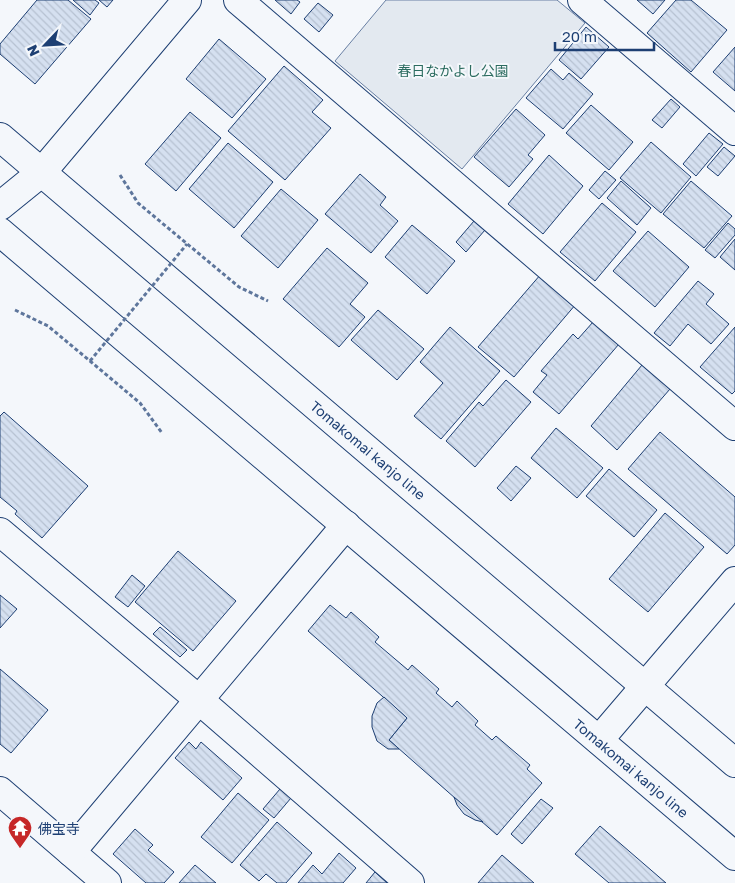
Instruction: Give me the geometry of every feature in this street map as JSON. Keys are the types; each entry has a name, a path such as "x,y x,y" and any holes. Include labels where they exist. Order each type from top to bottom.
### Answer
{"street":[{"path":"0,206 42,172 187,0"},
{"path":"238,0 735,426"},
{"path":"582,0 735,131"},
{"name":"Tomakomai kanjo line","path":"0,137 735,763"},
{"name":"Tomakomai kanjo line","path":"0,232 735,856"},
{"path":"71,852 346,526"},
{"path":"0,532 410,883"},
{"path":"599,740 735,581"},
{"path":"0,791 108,883"}],"path":[{"path":"120,176 138,203 239,287 268,301"},
{"path":"90,361 187,244"},
{"path":"15,310 48,326 90,361 140,403 162,433"}],"green space":[{"name":"春日なかよし公園","path":"386,0 557,0 585,23 462,169 335,61"}],"building":[{"path":"37,0 68,0 91,19 35,84 0,54 0,44"},
{"path":"73,0 95,0 99,3 90,15"},
{"path":"99,0 113,0 107,7"},
{"path":"275,0 297,0 300,2 291,14"},
{"path":"637,0 665,0 653,14"},
{"path":"676,0 691,0 727,30 691,72 647,33"},
{"path":"318,3 333,15 319,32 304,19"},
{"path":"586,27 609,47 581,79 559,60"},
{"path":"219,39 266,79 232,118 186,79"},
{"path":"735,47 735,91 713,72"},
{"path":"284,66 323,100 312,112 331,128 285,180 228,131"},
{"path":"551,69 563,80 569,73 593,94 563,129 526,98"},
{"path":"671,99 680,107 662,128 652,120"},
{"path":"591,105 633,142 609,170 566,133"},
{"path":"516,109 545,135 528,155 533,159 509,187 474,157"},
{"path":"190,112 221,138 176,191 145,164"},
{"path":"709,133 723,144 696,176 683,164"},
{"path":"651,142 691,177 661,213 620,178"},
{"path":"228,143 273,182 234,228 189,189"},
{"path":"724,147 735,156 718,176 707,167"},
{"path":"549,155 583,186 543,234 508,204"},
{"path":"605,171 616,180 599,199 589,190"},
{"path":"360,174 386,197 380,205 398,221 371,253 325,214"},
{"path":"621,181 651,208 637,225 607,198"},
{"path":"691,181 732,216 704,248 663,214"},
{"path":"281,189 318,220 278,268 241,236"},
{"path":"602,203 636,232 595,281 560,252"},
{"path":"474,221 485,230 466,252 456,242"},
{"path":"728,223 735,229 735,235 715,258 705,250"},
{"path":"412,225 455,261 427,294 385,257"},
{"path":"648,231 689,267 655,307 613,271"},
{"path":"735,239 735,270 720,257"},
{"path":"327,248 368,283 350,304 365,317 339,347 283,299"},
{"path":"541,274 576,304 514,377 478,347"},
{"path":"698,281 714,294 706,304 729,324 711,344 688,324 670,346 654,333"},
{"path":"378,310 424,349 397,380 351,340"},
{"path":"593,322 619,344 559,414 533,392 547,375 541,371 573,334 578,339"},
{"path":"450,327 500,371 441,439 414,416 443,383 420,362"},
{"path":"735,327 735,391 732,394 700,367"},
{"path":"642,365 670,389 617,450 591,426"},
{"path":"506,380 531,402 475,467 446,441 479,402 483,406"},
{"path":"4,412 88,486 42,538 15,514 17,511 0,497 0,416"},
{"path":"556,428 603,468 577,498 531,458"},
{"path":"660,432 735,497 735,545 727,554 628,469"},
{"path":"516,466 531,478 511,501 497,488"},
{"path":"609,469 657,510 634,537 586,496"},
{"path":"665,513 704,547 648,612 609,579"},
{"path":"178,551 236,601 193,651 135,602"},
{"path":"132,575 145,586 128,607 115,597"},
{"path":"0,595 17,609 0,628"},
{"path":"330,605 346,618 351,612 379,637 375,642 408,670 412,665 439,689 436,693 452,707 457,701 478,721 475,725 492,740 496,736 530,765 527,769 542,783 497,835 389,740 407,718 308,631"},
{"path":"160,627 187,650 180,657 153,634"},
{"path":"0,669 48,710 11,753 0,744"},
{"path":"384,697 407,718 389,740 399,749 388,749 377,741 372,727 372,716 377,703"},
{"path":"189,742 196,749 201,742 242,778 223,800 175,758"},
{"path":"280,789 291,798 274,818 263,809"},
{"path":"238,793 269,820 232,863 201,837"},
{"path":"454,797 483,822 464,814"},
{"path":"541,799 553,808 522,844 511,834"},
{"path":"277,822 312,853 286,883 277,883 266,874 259,881 240,865"},
{"path":"600,826 666,883 609,883 575,854"},
{"path":"135,829 153,845 148,850 174,872 164,883 146,883 113,854"},
{"path":"339,853 356,868 343,883 298,883 313,865 322,874"},
{"path":"502,855 534,883 478,883"},
{"path":"195,865 216,883 179,883"},
{"path":"375,872 387,883 366,883"}],"place":[{"name":"佛宝寺","path":"20,849"}]}
